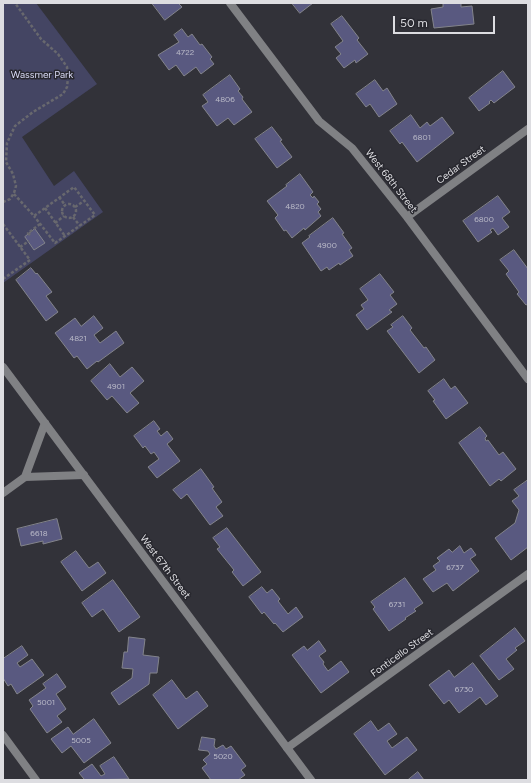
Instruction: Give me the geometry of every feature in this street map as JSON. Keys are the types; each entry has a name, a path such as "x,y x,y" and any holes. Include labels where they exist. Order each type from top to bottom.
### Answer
{"street":[{"name":"West 68th Street","path":"230,3 319,121 352,148 407,217 528,379"},
{"name":"Cedar Street","path":"407,217 528,129"},
{"name":"West 67th Street","path":"3,366 311,780"},
{"path":"26,477 45,423"},
{"path":"3,493 26,477 84,475"},
{"name":"Fonticello Street","path":"287,748 528,574"},
{"path":"3,735 36,780"}],"path":[{"path":"3,202 10,199 14,194 16,186 13,174 5,162 7,142 15,126 33,112 63,94 67,87 68,78 67,67 58,54 41,39 15,3"},
{"path":"14,194 34,216 55,243 95,215 74,187 34,216"},
{"path":"59,197 65,205"},
{"path":"75,207 84,200"},
{"path":"65,205 69,204 75,207"},
{"path":"64,216 62,209 65,205"},
{"path":"73,217 76,213 75,207"},
{"path":"45,208 65,236"},
{"path":"64,216 70,218 73,217"},
{"path":"55,223 64,216"},
{"path":"73,217 80,226"},
{"path":"3,224 30,260 3,279"},
{"path":"30,235 28,232 40,224"},
{"path":"20,247 29,241"}],"green space":[{"name":"Wassmer Park","path":"3,3 36,3 97,84 22,137 54,186 74,171 103,212 3,283"}],"building":[{"path":"152,3 178,3 182,7 165,20"},
{"path":"292,3 313,3 300,13"},
{"path":"461,3 461,7 472,6 474,24 434,28 431,9 443,7 443,4"},
{"path":"342,16 359,38 357,40 368,54 356,63 355,60 344,68 336,58 341,54 335,47 343,41 331,24"},
{"path":"182,29 188,37 192,34 212,57 210,59 214,64 201,74 196,67 184,76 176,65 169,70 158,55 179,42 174,35"},
{"path":"503,71 515,87 494,103 491,100 489,102 490,103 479,111 469,98"},
{"path":"230,75 240,89 238,91 243,97 242,99 252,112 234,125 228,118 217,126 202,106 208,102 203,95"},
{"path":"375,80 383,91 387,88 397,104 379,117 370,104 366,107 356,94"},
{"path":"411,115 420,128 427,122 430,126 442,117 454,133 417,162 402,142 400,144 390,131"},
{"path":"272,127 292,157 277,168 255,139"},
{"path":"300,174 313,192 310,195 313,198 314,196 319,202 317,204 321,209 318,212 321,216 305,230 304,228 292,238 286,230 284,231 275,218 278,215 267,201"},
{"path":"498,196 510,212 502,218 509,227 498,235 493,228 490,230 492,232 478,242 463,221"},
{"path":"333,218 344,233 342,234 352,248 349,250 353,256 340,265 339,263 329,270 327,267 321,271 302,243"},
{"path":"35,229 45,243 34,250 25,237"},
{"path":"514,250 528,269 528,304 526,305 517,294 519,292 506,274 509,271 500,260"},
{"path":"31,268 36,274 37,273 52,292 46,296 58,312 46,321 16,280"},
{"path":"380,274 394,292 390,295 397,304 389,310 392,312 367,330 356,315 364,309 361,305 368,300 360,289"},
{"path":"94,316 103,328 94,335 100,343 116,331 124,343 87,369 77,356 74,358 55,333 75,318 81,326"},
{"path":"403,316 412,328 410,330 424,348 426,347 435,360 419,373 387,331 393,327 391,325"},
{"path":"110,364 120,377 132,367 144,381 130,393 139,403 127,413 112,396 107,400 91,381"},
{"path":"444,379 451,389 455,386 468,403 446,419 433,401 435,400 428,391"},
{"path":"154,421 160,429 157,431 161,436 167,431 173,439 167,444 180,461 157,478 148,467 159,459 154,452 151,454 145,446 143,448 134,436"},
{"path":"480,427 487,436 485,438 486,441 488,440 499,455 503,452 516,469 501,481 499,479 490,486 459,443"},
{"path":"201,469 214,487 212,488 222,502 216,507 223,516 210,525 187,494 181,499 173,490"},
{"path":"528,480 528,547 511,560 495,538 515,523 519,510 512,501 519,496 514,490"},
{"path":"57,519 62,539 43,544 43,541 21,546 17,529"},
{"path":"227,528 261,572 243,586 232,572 234,570 217,549 220,547 213,538"},
{"path":"460,546 464,553 471,548 476,555 470,559 479,571 453,591 447,583 433,592 423,579 436,570 433,566 440,561 437,558 449,549 452,552"},
{"path":"76,551 89,568 98,562 106,573 82,591 61,562"},
{"path":"405,578 423,603 414,609 416,611 389,631 373,609 375,607 371,602"},
{"path":"113,580 140,617 119,632 103,609 92,617 82,603"},
{"path":"262,587 267,593 272,589 280,599 278,601 288,614 296,607 303,617 283,632 264,612 262,614 249,597"},
{"path":"515,628 525,641 515,648 517,650 506,659 514,669 499,680 480,656"},
{"path":"129,637 145,639 143,655 159,657 157,673 150,673 149,684 119,705 111,693 132,678 133,669 122,668 124,652 127,652"},
{"path":"319,641 326,651 319,656 324,662 323,664 328,671 341,661 349,672 321,693 292,655 304,646 307,650"},
{"path":"22,646 28,655 17,663 20,667 32,659 44,675 17,694 11,684 8,686 3,678 3,659"},
{"path":"473,663 498,696 486,705 480,697 459,713 449,700 444,704 429,685 449,670 454,677"},
{"path":"57,674 66,687 56,694 66,709 57,716 62,722 47,733 30,709 33,706 29,700 46,688 43,684"},
{"path":"172,680 186,699 197,691 208,706 178,729 153,695"},
{"path":"94,719 111,743 84,763 71,746 62,753 51,739 68,727 73,734"},
{"path":"371,721 378,731 389,723 397,734 387,741 392,748 407,737 417,750 385,775 354,734"},
{"path":"202,737 215,739 214,746 216,749 223,745 226,749 231,746 246,766 241,770 245,775 238,780 211,780 202,768 207,764 203,760 210,754 208,751 199,750"},
{"path":"114,757 129,779 82,780 84,779 79,773 92,764 101,776 105,774 100,766"},
{"path":"418,772 424,780 408,780"}]}
